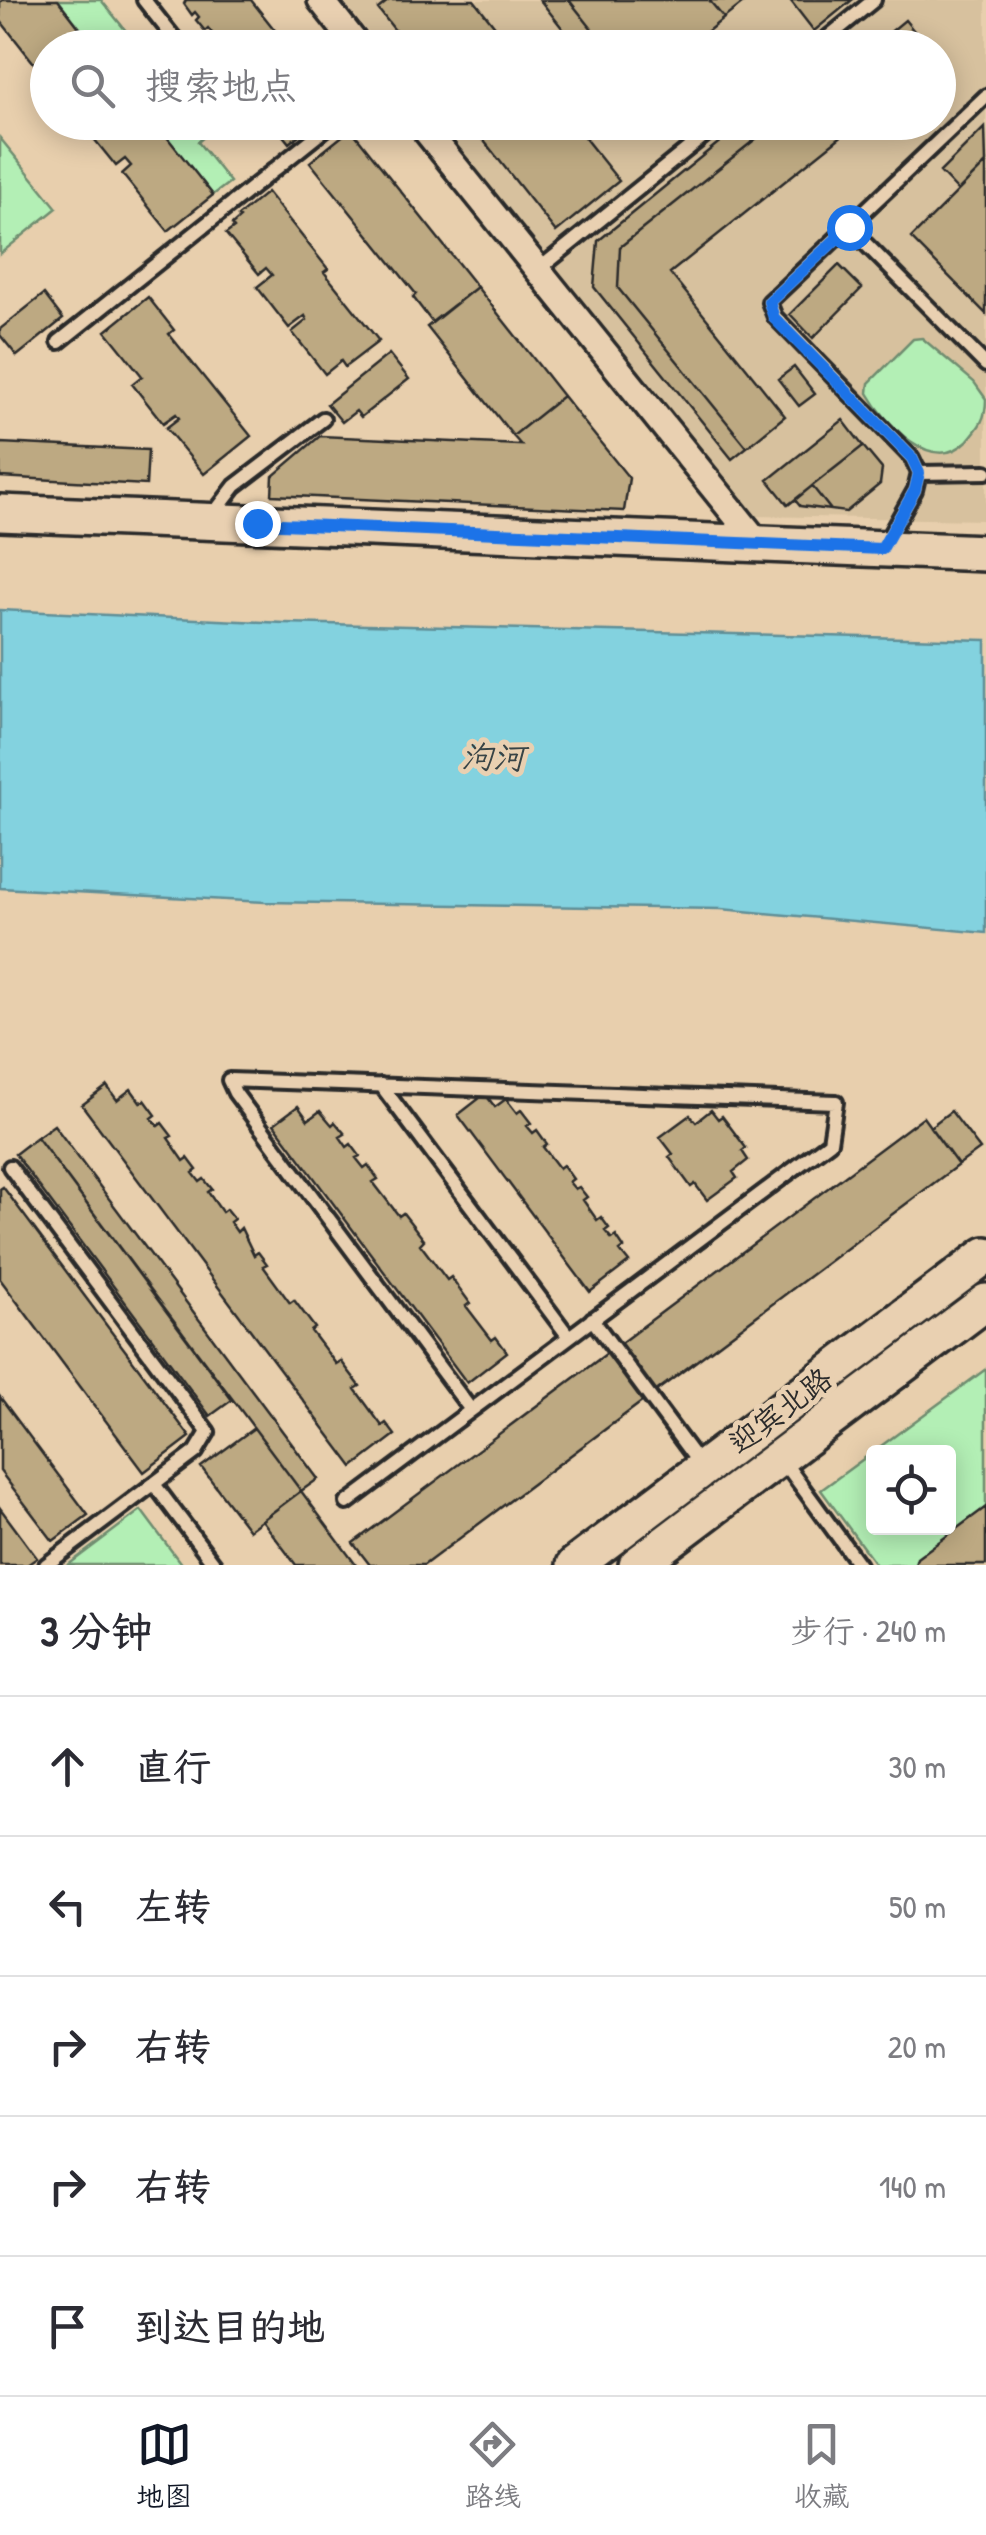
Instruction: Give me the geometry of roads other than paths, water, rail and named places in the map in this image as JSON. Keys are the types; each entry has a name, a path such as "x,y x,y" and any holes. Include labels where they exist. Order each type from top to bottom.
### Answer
{"street":[{"path":"321,0 345,30"},
{"path":"433,140 758,543"},
{"path":"0,512 986,553"},
{"name":"迎宾北路","path":"575,1565 986,1255"},
{"name":"迎宾北路","path":"637,1565 986,1302"}],"lane":[{"path":"144,0 168,30"},
{"path":"836,30 874,0"},
{"path":"956,125 986,96"},
{"path":"59,342 312,140"},
{"path":"538,270 700,140"},
{"path":"882,549 915,490 919,473 912,458 774,318 769,302 940,140"},
{"path":"849,227 986,365"},
{"path":"208,522 235,486 323,419"},
{"path":"919,473 986,472"},
{"path":"346,1503 471,1410 569,1337 592,1319 830,1142 836,1102 229,1080 471,1410"},
{"path":"382,1084 569,1337"},
{"path":"10,1167 208,1432 196,1452 46,1565"},
{"path":"592,1319 703,1468"},
{"path":"780,1457 860,1565"},
{"path":"154,1484 215,1565"}],"water":[{"name":"泃河","path":"0,610 284,623 986,640 986,933 721,909 265,902 0,888"}]}
